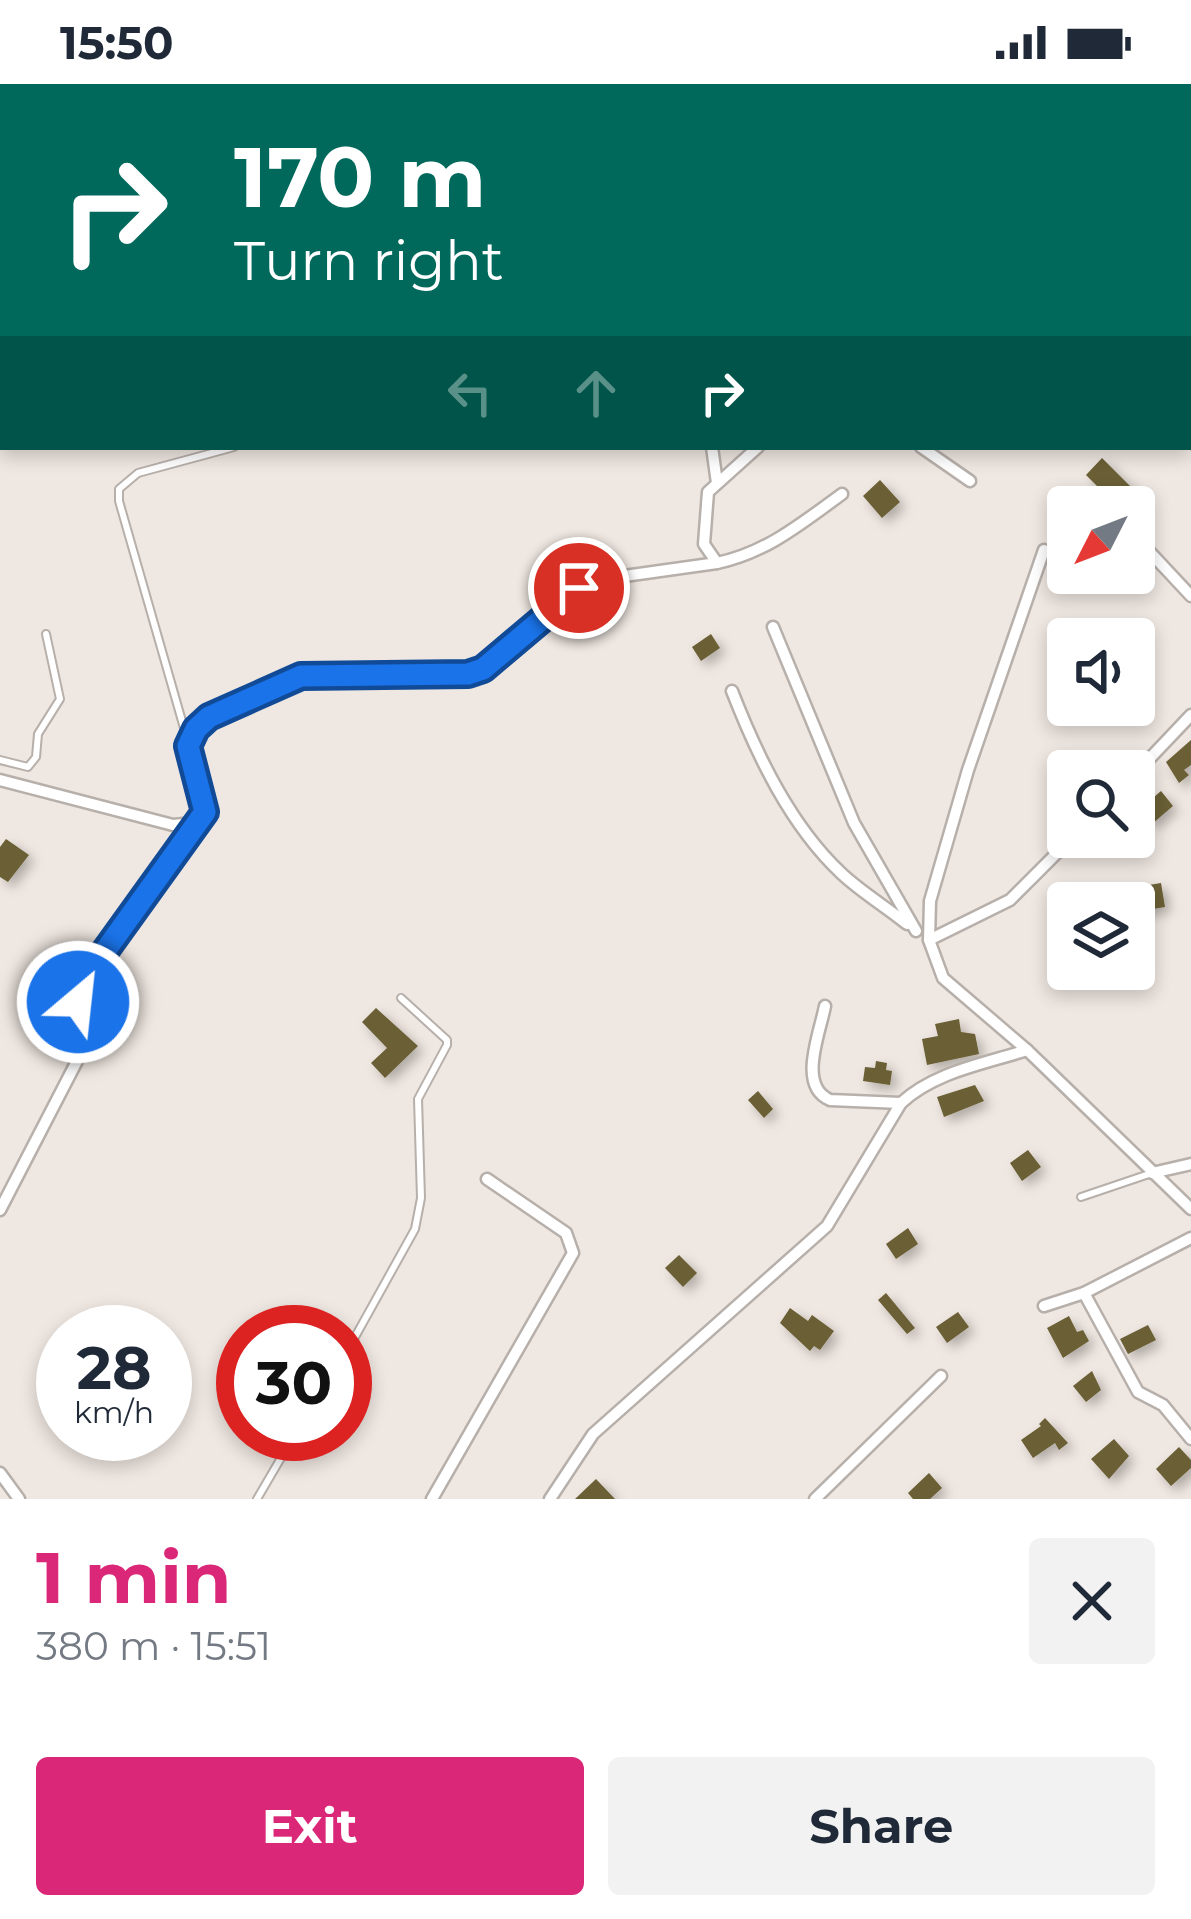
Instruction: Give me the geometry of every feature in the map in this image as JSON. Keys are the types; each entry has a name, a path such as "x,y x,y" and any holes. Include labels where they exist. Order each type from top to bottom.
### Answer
{"street":[{"path":"712,450 717,483"},
{"path":"717,563 704,544 708,492 755,450"},
{"path":"925,450 970,482"},
{"path":"0,1210 77,1061 78,1002 100,958 205,812 188,746 209,717 301,676 468,674 483,669 579,588 596,580 744,558 842,494"},
{"path":"1044,550 968,770 930,901 929,940 944,978 1027,1050 1191,1209"},
{"path":"1155,557 1191,596"},
{"path":"773,627 854,824 916,932"},
{"path":"732,691 756,752 815,844 846,877 929,940"},
{"path":"1155,753 1191,715"},
{"path":"0,780 173,825 194,823"},
{"path":"929,940 1010,900 1052,858"},
{"path":"825,1006 812,1071 813,1086 820,1096 901,1103"},
{"path":"550,1499 593,1435 826,1226 901,1103 916,1088 1027,1050"},
{"path":"1153,1173 1191,1164"},
{"path":"432,1499 573,1252 566,1233 488,1179"},
{"path":"1044,1306 1084,1293 1191,1238"},
{"path":"1084,1293 1138,1392 1163,1405 1191,1439"},
{"path":"814,1499 941,1376"},
{"path":"0,1473 19,1499"}],"lane":[{"path":"188,746 118,501 119,489 138,472 223,450"},
{"path":"0,760 28,766 36,757 38,734 60,699 46,634"},
{"path":"372,1306 415,1228 422,1198 418,1099 447,1045 401,998"},
{"path":"1081,1197 1153,1173"},
{"path":"257,1499 279,1461"}],"building":[{"path":"1102,458 1130,486 1097,486 1086,475"},
{"path":"880,480 900,502 882,518 863,496"},
{"path":"711,634 720,648 701,661 692,647"},
{"path":"1191,740 1191,765 1184,770 1189,775 1179,783 1166,762"},
{"path":"1161,791 1173,806 1155,821 1155,796"},
{"path":"6,839 29,855 8,882 0,877 0,847"},
{"path":"1161,883 1165,907 1155,909 1155,884"},
{"path":"376,1008 418,1046 385,1078 371,1063 387,1048 362,1022"},
{"path":"959,1019 961,1032 975,1034 979,1054 927,1065 922,1039 938,1036 935,1024"},
{"path":"876,1061 887,1063 886,1070 892,1071 890,1085 863,1081 865,1067 875,1068"},
{"path":"975,1085 984,1101 944,1117 937,1097"},
{"path":"758,1091 773,1109 764,1118 748,1100"},
{"path":"1028,1150 1041,1167 1022,1181 1010,1163"},
{"path":"908,1228 918,1244 896,1259 886,1244"},
{"path":"679,1255 697,1273 683,1287 665,1268"},
{"path":"886,1293 915,1328 907,1334 878,1300"},
{"path":"790,1308 808,1321 812,1315 834,1331 820,1350 814,1346 810,1351 780,1323"},
{"path":"958,1312 969,1327 947,1343 936,1327"},
{"path":"1069,1316 1077,1332 1083,1330 1089,1341 1063,1358 1047,1328"},
{"path":"1148,1325 1156,1340 1128,1354 1120,1339"},
{"path":"1092,1371 1101,1390 1086,1402 1073,1386"},
{"path":"1045,1418 1068,1443 1059,1450 1055,1443 1033,1458 1021,1440"},
{"path":"1114,1439 1129,1456 1109,1479 1091,1459"},
{"path":"1179,1447 1191,1460 1191,1468 1171,1486 1156,1469"},
{"path":"929,1473 942,1488 930,1499 913,1499 908,1493"},
{"path":"596,1479 615,1499 575,1499"}],"route":[{"path":"78,1002 100,958 205,812 188,746 209,717 301,676 468,674 483,669 579,588"}]}
